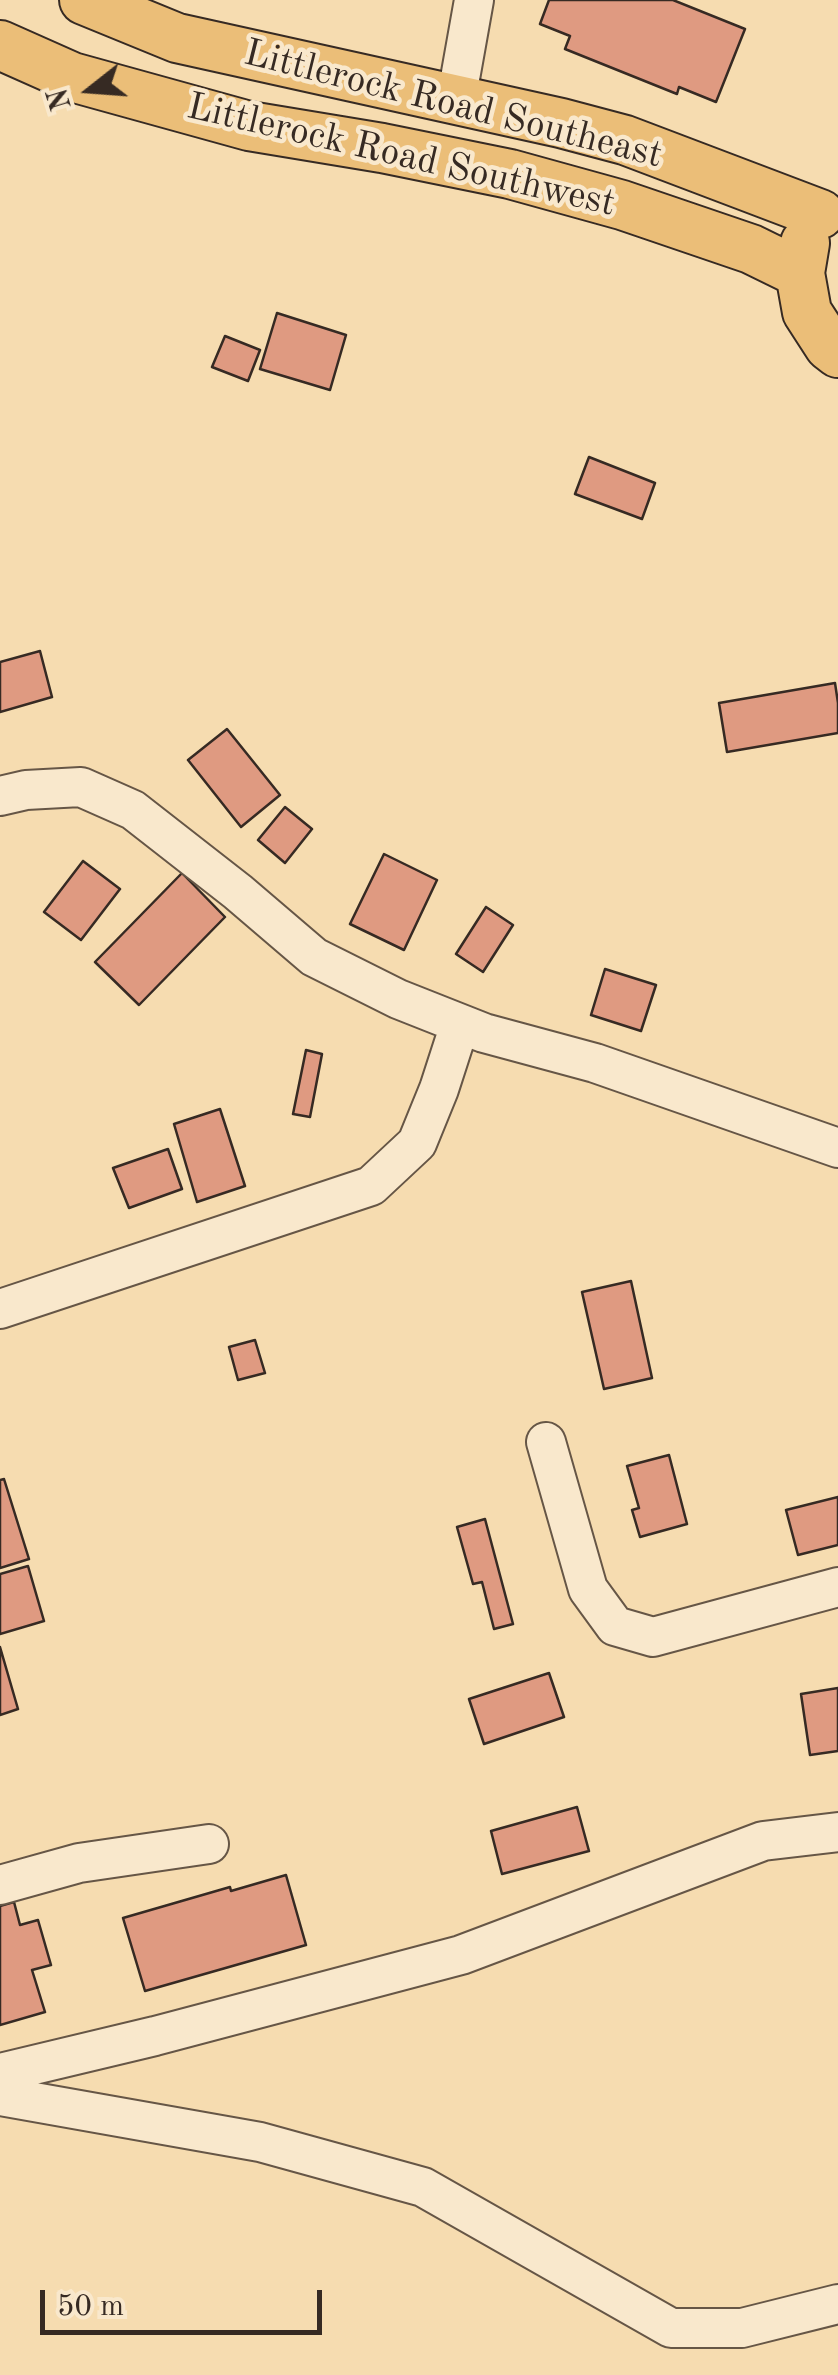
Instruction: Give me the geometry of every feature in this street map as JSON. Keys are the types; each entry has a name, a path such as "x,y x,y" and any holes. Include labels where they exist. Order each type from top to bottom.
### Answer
{"main road":[{"name":"Littlerock Road Southeast","path":"84,0 177,38 624,140 829,205"},
{"name":"Littlerock Road Southwest","path":"0,45 72,76 249,126 492,170 622,204 751,249 800,273"},
{"path":"829,205 806,242 800,273 807,312 838,353"}],"street":[{"path":"456,100 474,0"},
{"path":"0,796 26,790 81,788 133,810 314,957 398,998 484,1034 594,1063 838,1148"},
{"path":"0,1309 371,1186 418,1143 460,1024"},
{"path":"546,1442 588,1588 615,1626 652,1637 838,1587"},
{"path":"0,2073 461,1955 763,1841 838,1832"},
{"path":"0,1884 78,1863 209,1844"},
{"path":"0,2096 260,2142 422,2187 670,2328 742,2328 838,2304"}],"building":[{"path":"549,0 673,0 745,29 716,102 679,87 677,94 565,49 570,36 540,24"},
{"path":"277,313 346,335 330,390 260,369"},
{"path":"225,336 260,350 248,381 212,367"},
{"path":"589,457 655,483 642,519 575,494"},
{"path":"40,651 52,697 0,712 0,662"},
{"path":"835,683 838,733 727,752 719,703"},
{"path":"227,729 280,795 241,827 188,760"},
{"path":"285,807 312,829 285,863 258,840"},
{"path":"384,854 437,880 404,950 350,924"},
{"path":"83,861 120,889 81,940 44,912"},
{"path":"182,873 225,917 139,1005 95,962"},
{"path":"486,907 513,925 483,972 456,954"},
{"path":"605,969 656,985 641,1031 591,1015"},
{"path":"306,1050 322,1054 310,1117 293,1114"},
{"path":"220,1109 245,1186 197,1202 174,1124"},
{"path":"168,1149 182,1189 129,1208 113,1168"},
{"path":"631,1281 652,1378 604,1389 582,1292"},
{"path":"255,1340 265,1373 238,1380 229,1347"},
{"path":"669,1455 687,1524 640,1537 632,1510 639,1508 627,1466"},
{"path":"4,1479 29,1559 0,1568 0,1480"},
{"path":"838,1497 838,1545 798,1555 786,1510"},
{"path":"485,1519 513,1624 494,1629 482,1582 473,1584 457,1527"},
{"path":"28,1566 44,1621 0,1634 0,1574"},
{"path":"0,1647 18,1709 0,1715"},
{"path":"549,1673 564,1717 484,1744 469,1699"},
{"path":"838,1688 838,1751 810,1755 801,1694"},
{"path":"577,1807 589,1851 502,1874 491,1831"},
{"path":"286,1875 306,1945 145,1991 123,1918"},
{"path":"14,1902 20,1925 38,1920 51,1965 32,1970 45,2012 0,2025 0,1906"}]}
